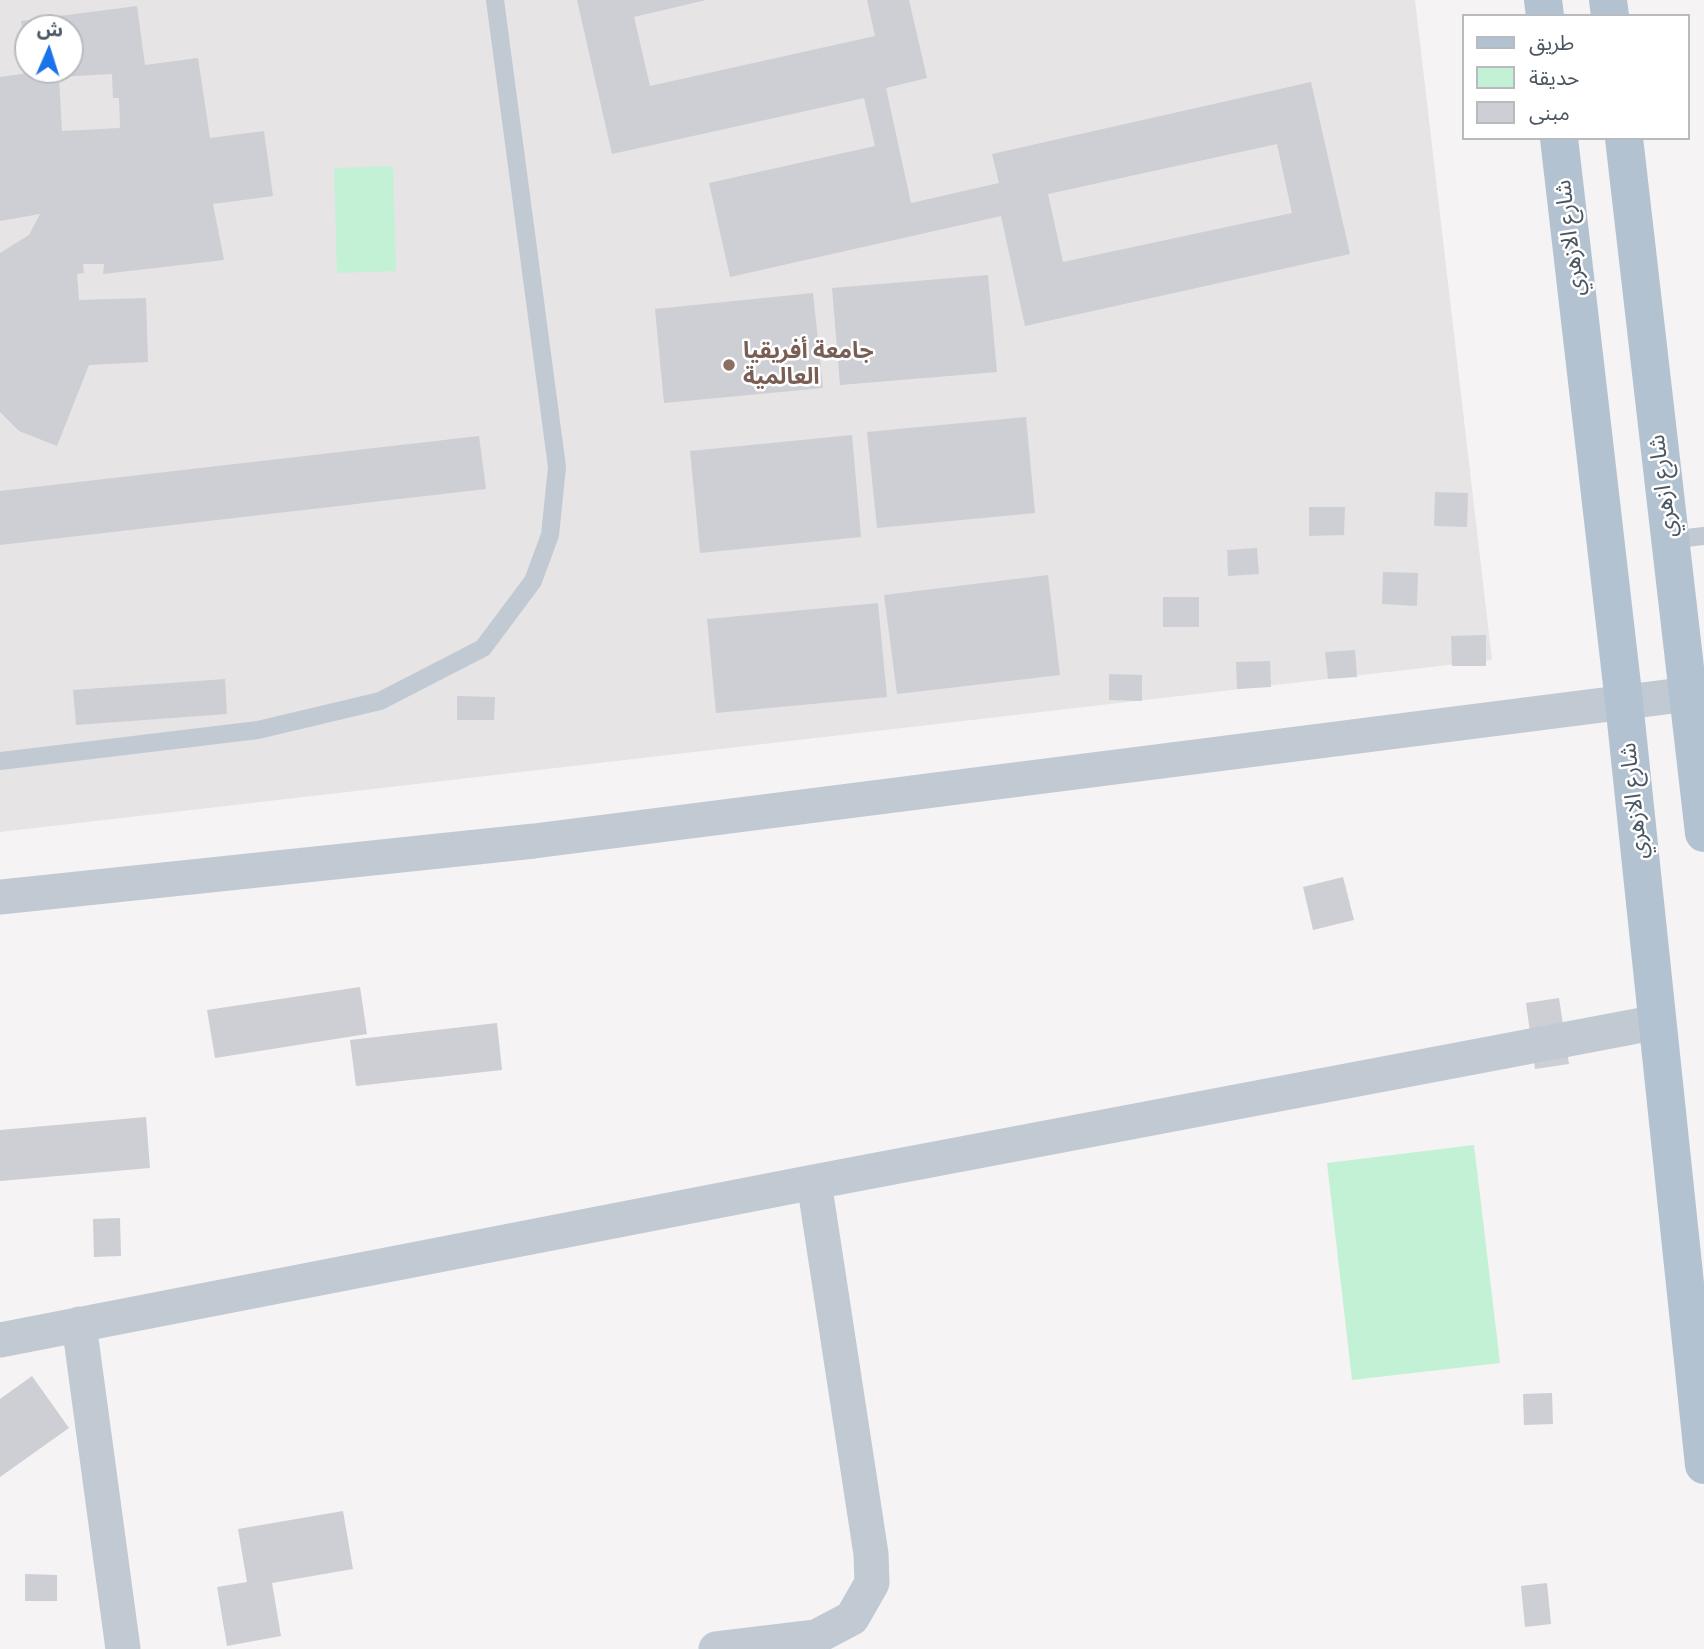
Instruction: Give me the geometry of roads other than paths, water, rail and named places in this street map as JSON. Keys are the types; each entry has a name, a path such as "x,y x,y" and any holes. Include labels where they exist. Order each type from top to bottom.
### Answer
{"main road":[{"name":"شارع الازهري","path":"1559,140 1624,702 1704,1465"},
{"name":"شارع ازهري","path":"1624,140 1687,538 1689,694 1704,833"}],"street":[{"path":"0,897 534,841 1689,694"},
{"path":"0,1340 1658,1022"},
{"path":"716,1649 816,1637 852,1618 872,1583 871,1554 814,1182"},
{"path":"79,1324 123,1649"}],"lane":[{"path":"0,761 258,730 380,701 483,648 533,581 550,535 556,467 495,0"}],"place":[{"name":"جامعة أفريقيا العالمية","path":"729,365"}]}
